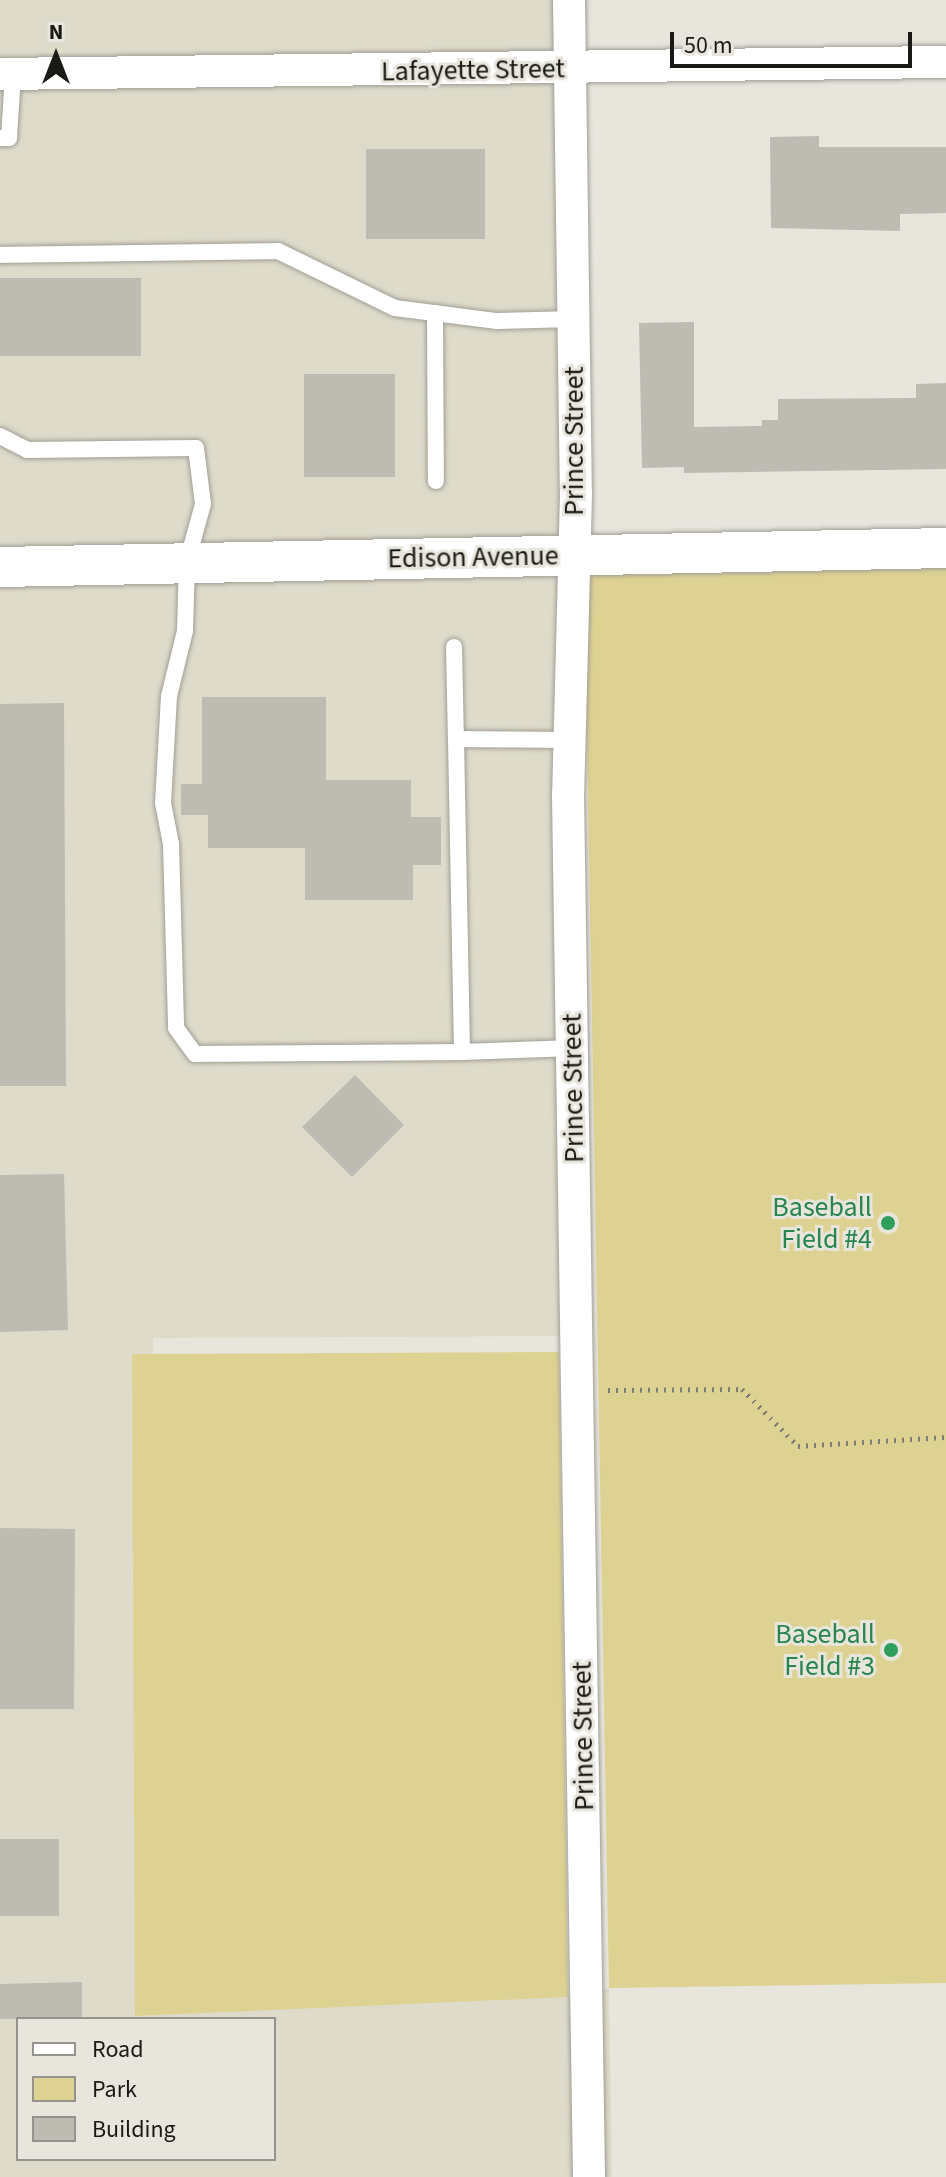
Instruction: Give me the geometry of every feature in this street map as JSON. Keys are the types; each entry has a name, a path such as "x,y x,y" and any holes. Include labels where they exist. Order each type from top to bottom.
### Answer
{"street":[{"name":"Prince Street","path":"569,0 574,319 569,740 589,2177"},
{"name":"Lafayette Street","path":"6,74 946,62"},
{"name":"Edison Avenue","path":"0,567 946,548"}],"lane":[{"path":"0,138 9,138 6,74"},
{"path":"0,255 278,251 395,308 497,321 574,319"},
{"path":"435,313 436,481"},
{"path":"0,436 27,450 196,448 203,504 187,562 185,631 164,749 176,1028 195,1054 573,1048"},
{"path":"454,647 462,1052"},
{"path":"456,739 569,740"}],"path":[{"path":"595,1390 742,1389 798,1446 946,1437"}],"shaded area":[{"path":"0,0 581,0 570,574 595,1992 609,1988 612,2177 0,2177","holes":["563,1336 582,1994 136,2016 132,1355 153,1354 153,1338"]}],"green space":[{"path":"946,561 946,1983 609,1988 584,567"},
{"path":"559,1352 568,1997 135,2016 132,1354"}],"building":[{"path":"819,136 819,147 946,147 946,213 900,214 900,231 771,228 770,137"},
{"path":"366,149 485,149 485,239 366,239"},
{"path":"0,278 141,278 141,356 0,356"},
{"path":"694,322 694,427 762,426 762,420 778,420 778,399 916,398 916,384 946,383 946,469 684,473 684,467 642,468 639,323"},
{"path":"304,374 395,374 395,477 304,477"},
{"path":"202,697 326,697 326,780 411,780 411,817 441,817 441,865 413,865 413,900 305,900 305,848 208,848 208,815 181,815 181,784 202,784"},
{"path":"64,703 66,1086 0,1086 0,704"},
{"path":"355,1075 404,1125 352,1177 302,1127"},
{"path":"64,1174 68,1330 0,1332 0,1175"},
{"path":"0,1528 75,1529 74,1709 0,1709"},
{"path":"0,1839 59,1839 59,1916 0,1916"},
{"path":"82,1982 82,2017 0,2019 0,1984"}],"place":[{"name":"Baseball Field #4","path":"888,1223"},
{"name":"Baseball Field #3","path":"891,1650"}]}
